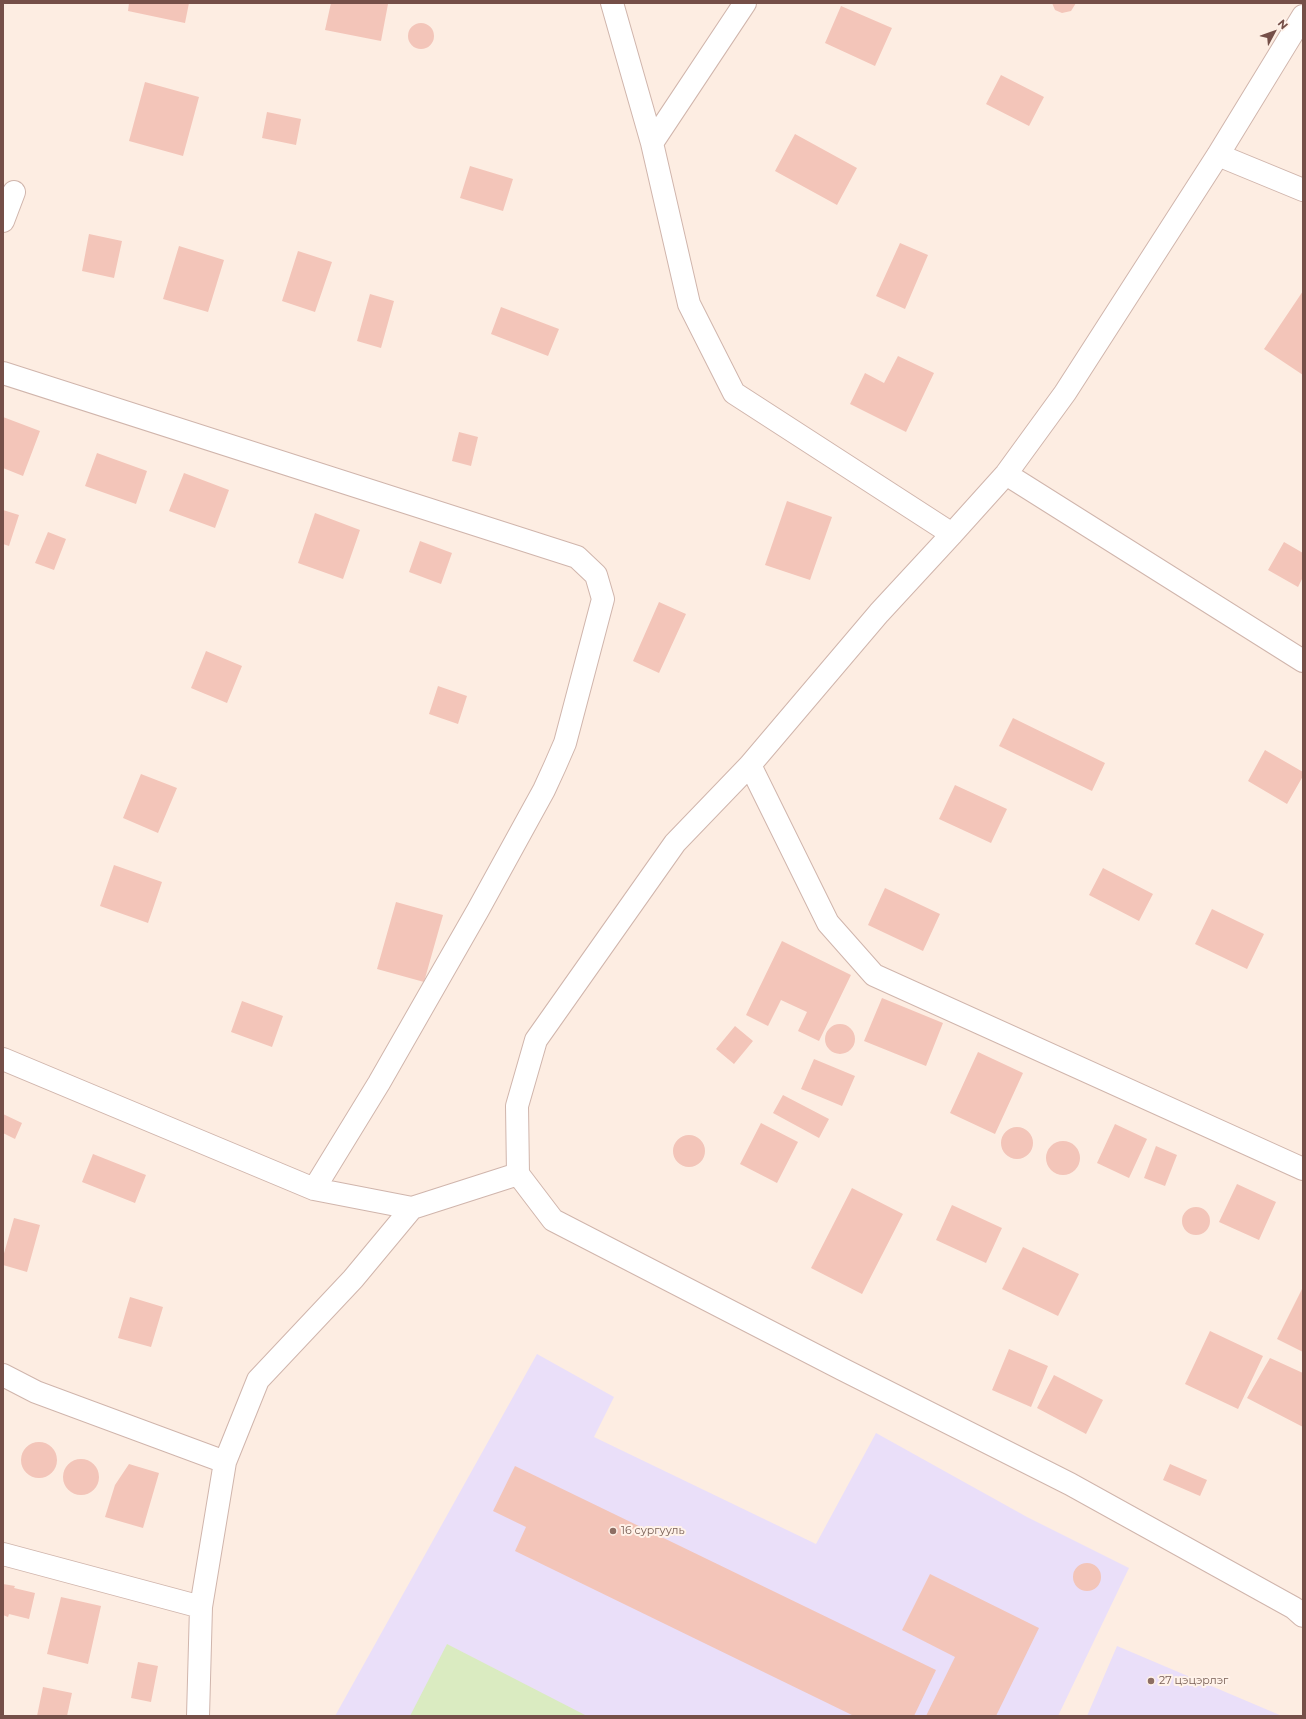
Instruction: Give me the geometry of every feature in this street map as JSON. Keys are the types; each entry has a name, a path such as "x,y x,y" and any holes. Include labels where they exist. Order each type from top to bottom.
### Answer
{"street":[{"path":"612,3 652,144 689,304 734,393 952,534"},
{"path":"652,144 745,3"},
{"path":"1303,16 1218,155 1065,393 1006,474 878,613 750,765 675,843 536,1040 517,1106 518,1174 553,1220 835,1366 1070,1484 1294,1608 1303,1616"},
{"path":"1218,155 1303,190"},
{"path":"3,221 14,192"},
{"path":"3,373 577,557 596,575 603,599 565,743 544,790 379,1083 314,1189"},
{"path":"1006,474 1303,662"},
{"path":"750,765 828,923 874,975 1303,1169"},
{"path":"3,1059 314,1189 412,1208 518,1174"},
{"path":"198,1716 201,1607 225,1462 258,1380 354,1279 412,1208"},
{"path":"3,1375 36,1392 225,1462"},
{"path":"3,1554 201,1607"}],"shaded area":[{"name":"16 сургууль","path":"537,1354 614,1397 594,1437 816,1544 876,1433 1027,1517 1129,1568 1058,1716 335,1716"},
{"name":"27 цэцэрлэг","path":"1117,1646 1282,1716 1087,1716"}],"green space":[{"path":"447,1644 587,1716 410,1716"}],"building":[{"path":"129,3 189,3 185,23 128,11"},
{"path":"331,3 388,4 381,41 325,30"},
{"path":"1052,3 1076,3 1071,11 1062,13 1055,10"},
{"path":"841,6 892,28 875,66 825,43"},
{"path":"421,23 430,27 434,36 430,45 421,49 412,45 408,36 412,27"},
{"path":"1001,75 1044,97 1029,126 986,104"},
{"path":"145,82 199,97 183,156 129,141"},
{"path":"267,112 301,119 296,145 262,138"},
{"path":"795,134 857,168 837,205 775,171"},
{"path":"470,166 513,179 503,211 460,198"},
{"path":"89,234 122,241 114,278 82,271"},
{"path":"900,243 928,255 905,309 876,296"},
{"path":"179,246 224,260 208,312 163,299"},
{"path":"298,251 332,262 315,312 282,301"},
{"path":"1303,291 1303,375 1264,349"},
{"path":"370,294 394,301 381,348 357,341"},
{"path":"501,307 559,329 548,356 491,334"},
{"path":"898,356 934,373 906,432 850,404 865,373 884,383"},
{"path":"3,417 40,431 23,476 3,468"},
{"path":"459,432 478,437 471,466 452,461"},
{"path":"97,453 147,471 136,504 85,486"},
{"path":"184,473 229,490 215,528 169,511"},
{"path":"787,501 832,517 810,580 765,565"},
{"path":"3,510 19,515 9,546 3,544"},
{"path":"315,513 360,530 343,579 298,563"},
{"path":"48,532 66,539 54,570 35,563"},
{"path":"420,541 452,553 441,584 409,572"},
{"path":"1284,542 1303,553 1303,577 1298,587 1268,570"},
{"path":"659,602 686,614 659,673 633,661"},
{"path":"206,651 242,666 227,703 191,688"},
{"path":"438,686 467,696 458,724 429,714"},
{"path":"1013,718 1105,763 1092,791 999,746"},
{"path":"1265,750 1303,772 1303,776 1287,804 1248,781"},
{"path":"141,774 177,788 158,833 123,818"},
{"path":"955,785 1007,809 991,843 939,819"},
{"path":"114,865 162,882 148,923 100,906"},
{"path":"1103,868 1153,894 1139,921 1089,895"},
{"path":"885,888 940,914 923,951 868,925"},
{"path":"396,902 443,915 424,982 377,969"},
{"path":"1212,909 1264,934 1247,969 1195,944"},
{"path":"782,941 851,975 819,1041 798,1031 807,1012 781,1000 768,1026 746,1015"},
{"path":"882,998 943,1023 926,1066 864,1041"},
{"path":"242,1001 283,1016 272,1047 231,1032"},
{"path":"840,1024 846,1025 854,1033 854,1045 846,1053 840,1054 834,1053 826,1045 825,1039 826,1033 834,1025"},
{"path":"735,1026 753,1041 734,1064 716,1049"},
{"path":"978,1052 1023,1073 995,1134 950,1113"},
{"path":"814,1059 855,1076 842,1106 801,1089"},
{"path":"783,1095 829,1119 819,1138 773,1113"},
{"path":"3,1114 22,1123 15,1139 3,1133"},
{"path":"761,1123 798,1142 777,1183 740,1164"},
{"path":"1115,1124 1147,1139 1129,1178 1097,1163"},
{"path":"1014,1127 1020,1127 1029,1131 1033,1143 1029,1155 1020,1159 1014,1159 1005,1155 1001,1146 1001,1140 1005,1131"},
{"path":"686,1135 692,1135 701,1139 705,1151 701,1163 692,1167 686,1167 677,1163 673,1154 673,1148 677,1139"},
{"path":"1066,1141 1075,1146 1079,1151 1079,1165 1075,1170 1070,1174 1060,1175 1056,1174 1047,1165 1046,1155 1047,1151 1056,1142"},
{"path":"1156,1146 1177,1155 1165,1186 1144,1178"},
{"path":"93,1154 146,1175 135,1203 82,1182"},
{"path":"1237,1184 1276,1202 1259,1240 1219,1222"},
{"path":"852,1188 903,1214 862,1294 811,1268"},
{"path":"952,1205 1002,1228 986,1263 936,1240"},
{"path":"1196,1207 1202,1208 1206,1211 1209,1215 1209,1227 1206,1231 1202,1234 1196,1235 1190,1234 1186,1231 1183,1227 1182,1221 1183,1215 1186,1211 1190,1208"},
{"path":"14,1218 40,1225 27,1272 3,1265 3,1257"},
{"path":"1023,1247 1079,1274 1058,1316 1002,1289"},
{"path":"1303,1287 1303,1352 1277,1339"},
{"path":"130,1297 163,1307 151,1347 118,1338"},
{"path":"1210,1331 1263,1356 1238,1409 1185,1384"},
{"path":"1009,1349 1048,1366 1031,1407 992,1390"},
{"path":"1270,1358 1303,1373 1303,1427 1247,1398"},
{"path":"1054,1375 1103,1400 1086,1434 1037,1408"},
{"path":"43,1442 52,1447 56,1453 56,1467 52,1473 43,1478 35,1478 26,1473 22,1467 21,1456 26,1447 32,1443"},
{"path":"85,1459 94,1464 98,1470 98,1484 94,1490 85,1495 77,1495 68,1490 64,1484 63,1473 68,1464 74,1460"},
{"path":"129,1464 159,1473 143,1528 105,1517 115,1485"},
{"path":"1170,1464 1207,1480 1200,1496 1163,1480"},
{"path":"515,1466 936,1670 914,1716 854,1716 515,1551 526,1527 493,1511"},
{"path":"1087,1563 1093,1564 1097,1567 1100,1571 1100,1583 1097,1587 1093,1590 1087,1591 1081,1590 1077,1587 1074,1583 1073,1577 1074,1571 1077,1567 1081,1564"},
{"path":"930,1574 1039,1628 996,1716 926,1716 955,1657 902,1630"},
{"path":"3,1584 15,1586 14,1588 35,1593 29,1619 9,1614 8,1617 3,1615"},
{"path":"61,1597 101,1606 88,1664 47,1654"},
{"path":"138,1662 158,1666 151,1702 131,1698"},
{"path":"43,1687 72,1693 67,1716 37,1716"}],"place":[{"name":"16 сургууль","path":"613,1531"},
{"name":"27 цэцэрлэг","path":"1151,1681"}]}
